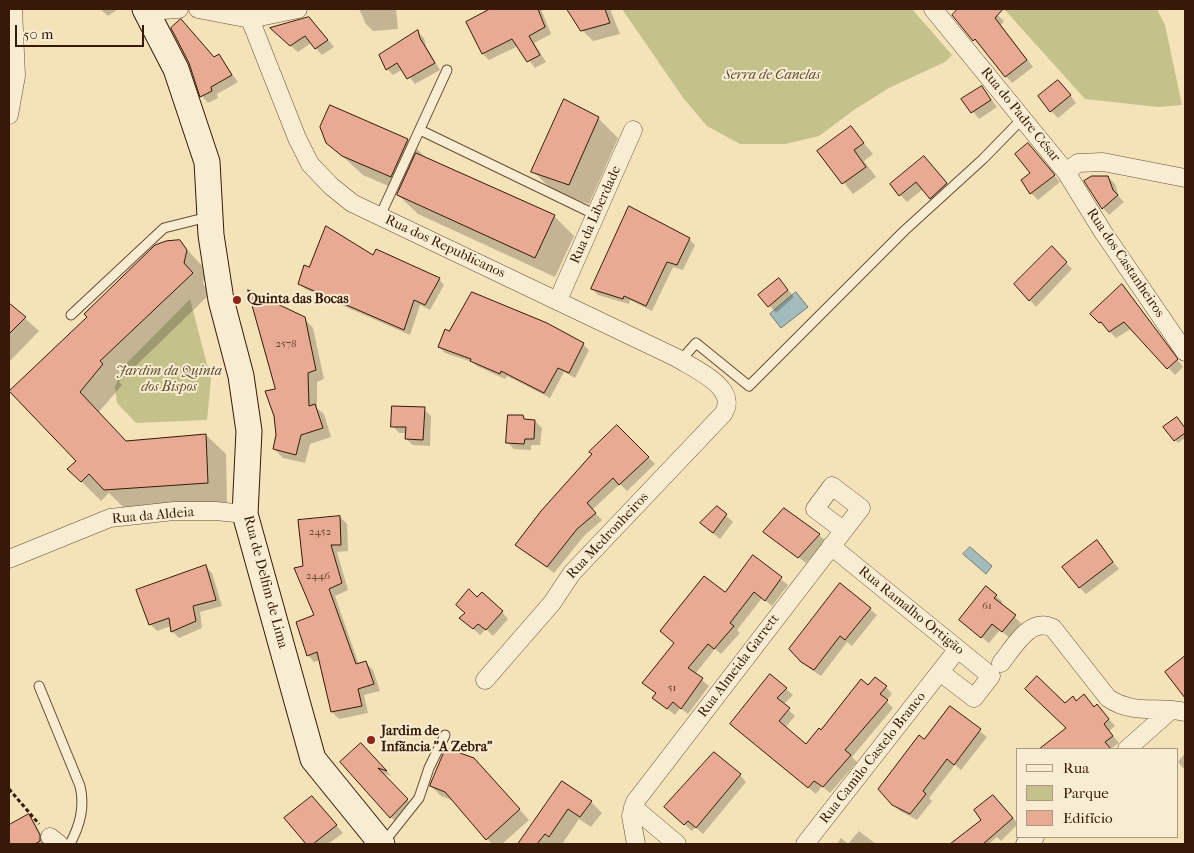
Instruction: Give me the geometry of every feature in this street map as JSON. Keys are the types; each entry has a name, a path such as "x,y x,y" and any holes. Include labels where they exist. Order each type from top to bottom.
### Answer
{"main road":[{"name":"Rua de Delfim de Lima","path":"146,10 176,70 207,162 210,216 221,300 241,376 249,431 245,514 313,759 382,844"}],"street":[{"path":"9,115 16,76 13,9"},
{"path":"146,10 179,9"},
{"path":"198,9 250,19 298,9"},
{"name":"Rua do Padre César","path":"933,9 1066,172 1078,163 1103,162 1185,178"},
{"name":"Rua dos Republicanos","path":"250,19 297,138 310,164 342,195 380,216 681,360 715,382 724,393"},
{"name":"Rua da Liberdade","path":"558,300 633,130"},
{"name":"Rua dos Castanheiros","path":"1066,172 1103,232 1185,352"},
{"name":"Rua Medronheiros","path":"485,680 552,603 572,573 723,414 728,404 724,393"},
{"name":"Rua da Aldeia","path":"9,560 110,518 174,511 216,511 245,514"},
{"name":"Rua Almeida Garrett","path":"634,805 843,530"},
{"name":"Rua Ramalho Ortigão","path":"831,546 957,650 996,670"},
{"path":"940,672 974,698 1032,627 1046,624 1053,628 1108,698 1120,706 1134,709 1178,711"},
{"name":"Rua Camilo Castelo Branco","path":"805,844 957,650"},
{"path":"1128,748 1178,711"},
{"path":"634,805 676,844"},
{"path":"634,805 632,826 636,844"}],"lane":[{"path":"380,216 447,70"},
{"path":"681,360 696,343 749,386 904,231 983,159 1023,118"},
{"path":"420,130 596,215"},
{"path":"71,315 164,228 210,216"},
{"path":"39,686 83,798 80,821 70,844"},
{"path":"382,844 419,798 429,768 445,735"}],"path":[{"path":"9,789 54,841"}],"green space":[{"name":"Serra de Canelas","path":"622,9 912,9 952,55 945,62 889,88 854,110 819,136 785,144 740,144 707,126 684,99"},
{"path":"1004,9 1157,9 1165,25 1182,105 1158,107 1085,99"},
{"name":"Jardim da Quinta dos Bispos","path":"190,299 211,380 207,420 136,423 117,403 115,387 123,367"}],"water":[{"path":"796,292 808,307 781,328 770,314"},
{"path":"970,547 992,566 986,574 963,554"}],"building":[{"path":"490,9 538,9 545,27 529,36 540,55 527,62 512,39 482,54 466,22"},
{"path":"567,9 605,9 610,23 581,31"},
{"path":"958,9 1003,9 995,18 1027,60 1005,77 975,39 973,41 952,15"},
{"path":"309,17 328,40 315,49 305,36 290,46 270,28"},
{"path":"181,19 214,57 219,54 232,75 211,87 212,91 200,97 189,63 171,28"},
{"path":"418,30 420,38 435,63 407,79 397,63 386,70 379,55"},
{"path":"1058,80 1071,95 1050,112 1038,96"},
{"path":"982,86 991,100 971,113 961,99"},
{"path":"564,99 599,117 569,185 531,172"},
{"path":"330,105 408,139 391,177 342,156 326,143 320,127"},
{"path":"851,126 864,143 854,150 866,167 842,184 817,151"},
{"path":"1028,143 1055,175 1030,194 1021,180 1030,173 1015,154"},
{"path":"416,153 555,215 535,258 397,195"},
{"path":"924,156 947,183 930,199 916,182 899,196 890,184"},
{"path":"1092,176 1108,176 1113,190 1118,195 1102,209 1084,181"},
{"path":"629,206 690,238 677,265 667,262 646,306 624,296 623,299 591,289"},
{"path":"326,226 373,255 376,249 440,278 425,305 414,300 404,330 298,284 304,265 309,267"},
{"path":"180,240 187,250 184,263 193,273 100,361 103,364 80,392 126,441 206,434 208,483 104,490 89,474 81,482 67,469 76,461 9,391 87,317 84,314 155,245 166,241"},
{"path":"1052,246 1067,262 1029,301 1014,284"},
{"path":"779,278 788,290 768,307 758,295"},
{"path":"1122,284 1178,359 1167,369 1124,322 1109,332 1101,322 1099,323 1090,314"},
{"path":"248,290 305,317 316,370 308,373 309,406 315,404 323,428 301,435 296,455 273,449 276,435 274,416 265,391 275,389"},
{"path":"472,292 547,323 584,343 569,373 558,368 544,393 501,371 500,374 470,361 471,359 438,347 445,329 449,331"},
{"path":"9,303 26,317 9,334"},
{"path":"392,406 425,407 423,440 405,439 406,427 391,427"},
{"path":"508,415 523,415 524,419 535,420 534,439 525,439 524,444 506,443"},
{"path":"1177,417 1185,428 1185,433 1174,441 1163,427"},
{"path":"617,425 649,457 619,485 613,478 587,503 596,513 577,529 547,567 515,545 541,511 592,454 589,452"},
{"path":"717,506 727,514 713,533 700,523"},
{"path":"784,508 820,534 798,558 763,532"},
{"path":"340,516 341,545 331,545 342,583 329,589 356,664 366,661 374,684 358,689 362,706 331,712 317,652 307,656 296,622 314,615 294,568 303,566 298,520"},
{"path":"1097,540 1113,562 1079,588 1062,567"},
{"path":"753,555 782,577 765,601 754,592 730,623 734,626 714,649 708,644 688,668 703,678 681,709 673,702 667,709 652,698 656,693 642,683 674,643 660,631 704,576 725,592"},
{"path":"206,565 216,600 193,606 196,621 171,632 169,618 149,625 136,590"},
{"path":"840,583 871,608 845,640 840,636 814,670 801,662 789,649"},
{"path":"986,586 997,595 994,598 1016,615 1002,632 992,624 981,638 959,620"},
{"path":"469,589 477,597 482,592 503,611 486,630 478,624 473,629 459,618 465,613 456,605"},
{"path":"1185,656 1185,698 1165,672"},
{"path":"770,674 787,688 777,698 790,708 779,721 806,744 819,728 821,730 861,679 868,685 875,677 887,686 880,694 888,700 845,750 851,755 823,787 814,781 808,788 730,724"},
{"path":"1037,676 1065,703 1073,696 1076,701 1084,694 1094,707 1097,704 1109,719 1104,724 1113,736 1105,742 1110,748 1040,748 1066,728 1025,689"},
{"path":"950,706 981,729 954,765 947,759 923,791 926,794 910,814 892,805 878,789 919,735 924,739"},
{"path":"361,743 387,771 378,768 408,799 390,818 340,762"},
{"path":"446,748 474,758 520,809 486,840 445,792 430,786"},
{"path":"714,752 741,774 696,828 688,821 684,825 664,807"},
{"path":"562,781 592,801 580,817 568,809 549,837 545,834 537,844 518,844"},
{"path":"993,795 1013,818 983,844 950,844 981,820 974,810"},
{"path":"312,796 337,825 313,844 306,844 284,818"},
{"path":"29,814 40,835 40,841 35,844 9,844 9,825"}],"place":[{"name":"Quinta das Bocas","path":"237,300"},
{"name":"Jardim de Infãncia \"A Zebra\"","path":"371,740"}]}
